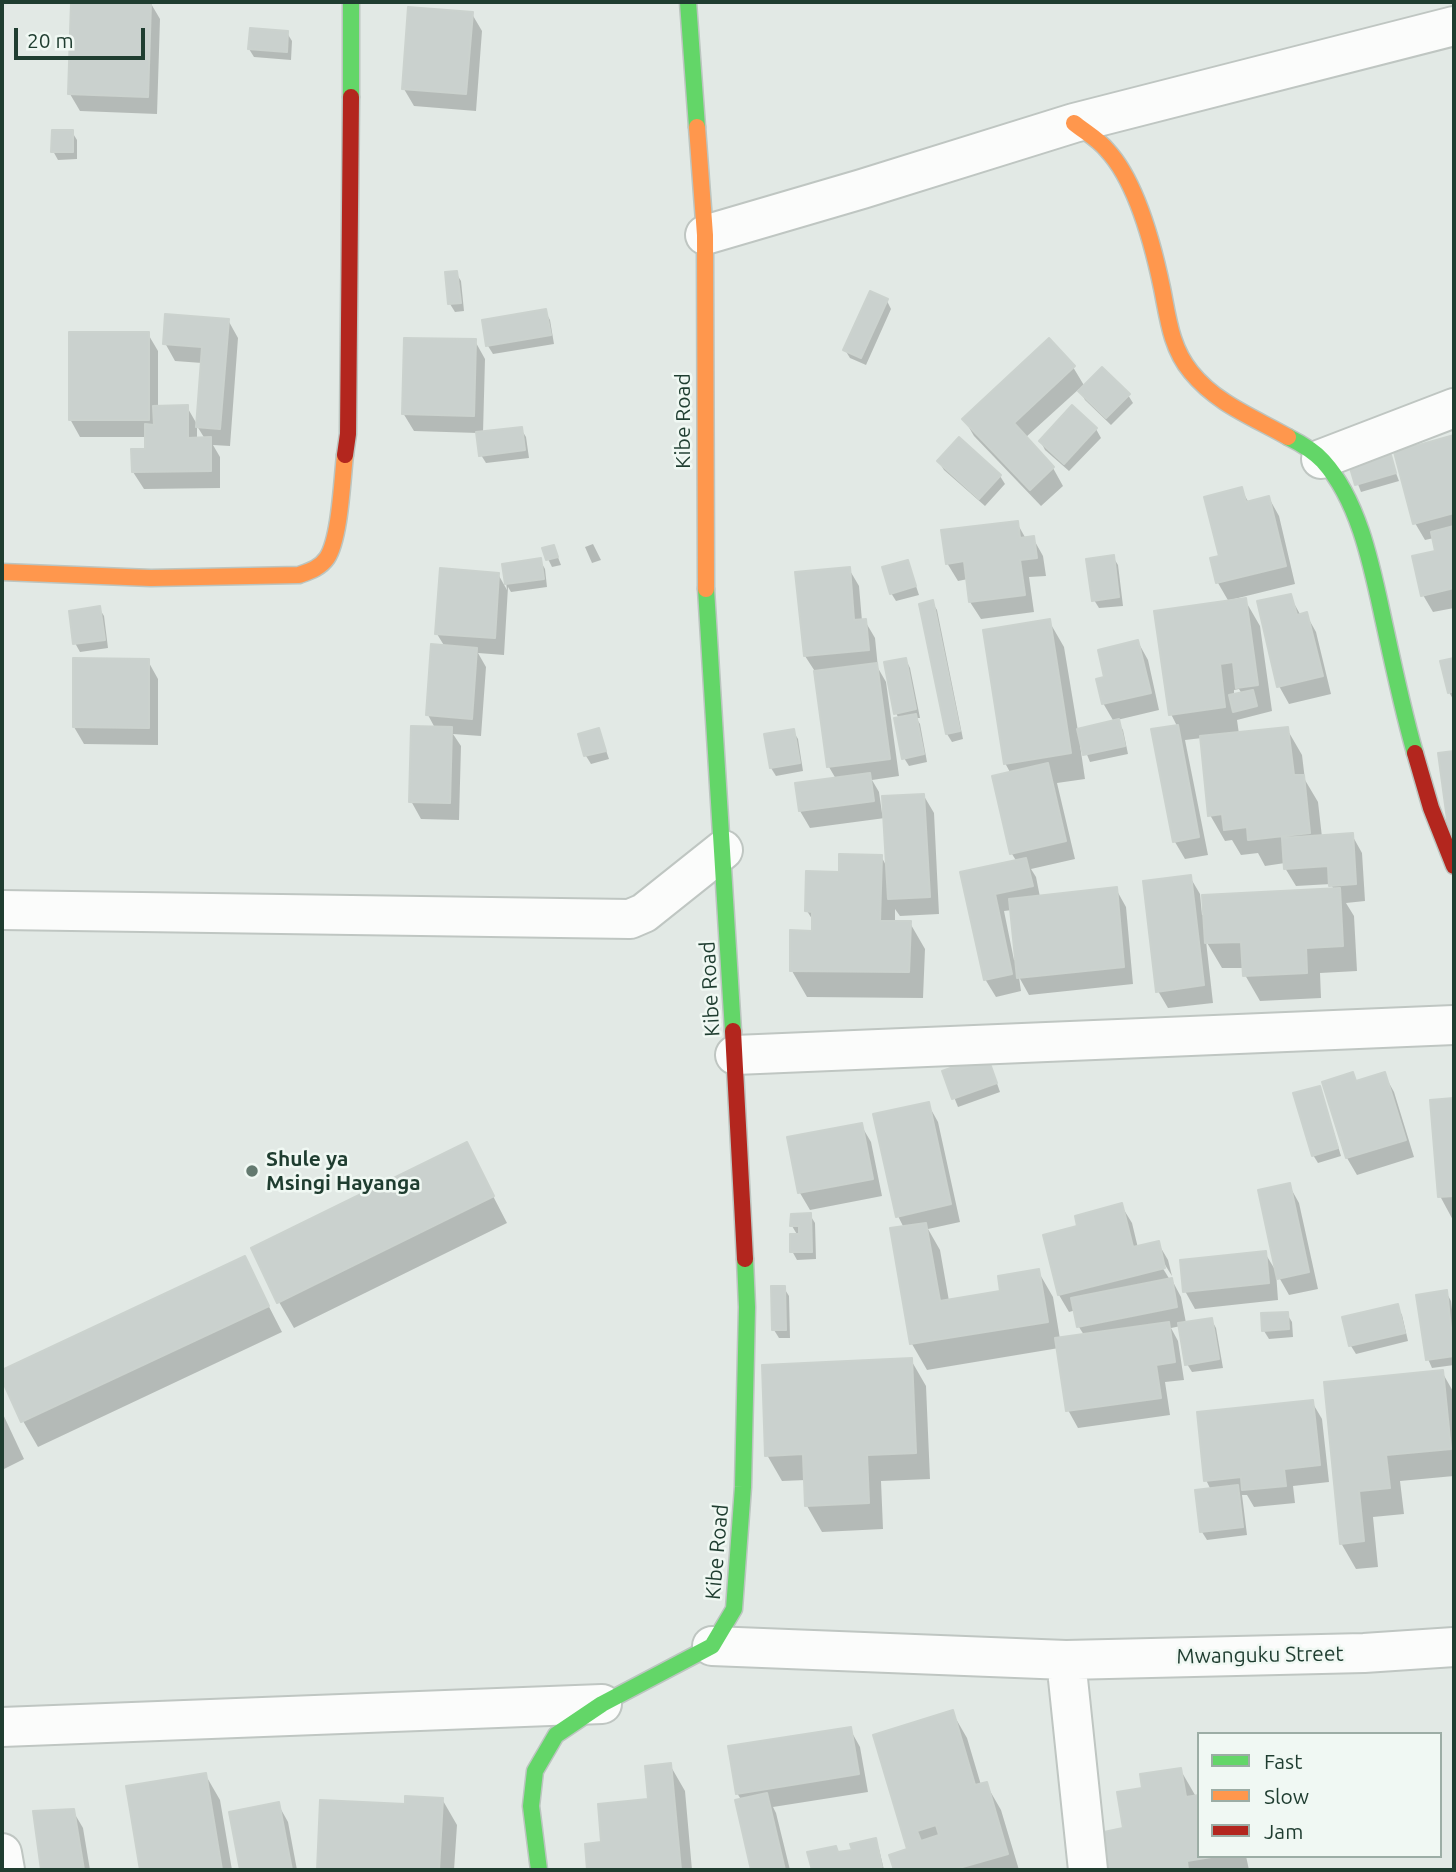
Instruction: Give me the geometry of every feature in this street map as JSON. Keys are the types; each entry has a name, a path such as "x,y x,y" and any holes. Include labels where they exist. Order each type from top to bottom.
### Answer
{"street":[{"path":"2,572 152,578 278,576 299,575 316,569 327,558 335,537 348,434 352,199 351,2"},
{"name":"Kibe Road","path":"688,2 705,235 704,561 723,850 747,1307 743,1487 734,1609 712,1646"},
{"path":"705,235 1073,123 1454,26"},
{"path":"1073,123 1109,152 1135,199 1156,261 1175,345 1187,368 1206,391 1224,404 1279,432 1321,459 1344,494 1367,546 1423,785 1437,828 1454,866"},
{"path":"1321,459 1454,408"},
{"path":"2,910 630,919 644,913 723,850"},
{"path":"734,1055 1451,1020"},
{"path":"539,1870 531,1805 535,1770 556,1735 602,1704 712,1646"},
{"name":"Mwanguku Street","path":"712,1646 1066,1660 1364,1653 1454,1647"},
{"path":"1066,1660 1088,1870"},
{"path":"2,1727 602,1704"},
{"path":"2,1853 5,1870"}],"building":[{"path":"71,2 151,2 148,97 68,94"},
{"path":"408,7 473,12 466,94 402,89"},
{"path":"250,28 288,31 287,52 248,49"},
{"path":"52,130 73,130 73,152 51,152"},
{"path":"457,271 461,303 448,304 445,272"},
{"path":"870,291 888,299 861,358 843,350"},
{"path":"546,309 551,335 486,346 482,320"},
{"path":"165,314 229,319 220,429 196,427 202,347 163,344"},
{"path":"69,332 149,332 149,420 69,420"},
{"path":"404,338 476,339 474,416 402,414"},
{"path":"1049,338 1075,366 1014,423 1054,467 1030,490 962,419"},
{"path":"1102,367 1130,394 1106,418 1078,391"},
{"path":"188,405 188,438 211,437 211,471 132,472 131,449 145,449 145,424 154,425 153,406"},
{"path":"1072,405 1097,428 1064,464 1039,441"},
{"path":"522,427 525,450 479,456 476,432"},
{"path":"1454,435 1454,513 1413,524 1394,452"},
{"path":"959,437 1001,475 979,499 937,461"},
{"path":"1391,455 1396,473 1355,485 1350,468"},
{"path":"1242,487 1246,502 1269,496 1286,566 1216,583 1210,558 1219,556 1204,497"},
{"path":"1018,521 1020,538 1034,536 1037,558 1020,560 1025,595 969,602 964,561 946,564 941,530"},
{"path":"1454,526 1454,588 1421,596 1412,556 1435,551 1431,532"},
{"path":"554,545 558,557 546,560 542,548"},
{"path":"1114,555 1119,597 1092,601 1086,559"},
{"path":"541,558 544,579 505,584 502,564"},
{"path":"908,560 916,586 890,594 882,567"},
{"path":"850,567 854,620 866,619 869,650 804,656 795,572"},
{"path":"440,568 499,573 495,638 435,634"},
{"path":"1291,594 1297,615 1307,612 1323,676 1277,687 1257,601"},
{"path":"1246,598 1258,685 1236,688 1233,662 1220,664 1225,707 1169,715 1154,611"},
{"path":"933,600 960,731 946,734 919,604"},
{"path":"100,606 105,640 73,644 69,611"},
{"path":"1050,619 1071,753 1004,764 983,630"},
{"path":"1138,640 1151,693 1102,704 1096,679 1104,677 1098,650"},
{"path":"431,644 477,648 472,719 426,715"},
{"path":"73,658 149,659 149,728 73,727"},
{"path":"906,658 916,709 894,714 884,662"},
{"path":"1454,658 1454,691 1448,693 1440,661"},
{"path":"877,663 890,759 827,767 814,671"},
{"path":"1253,690 1257,706 1233,712 1229,695"},
{"path":"916,714 924,754 902,759 894,718"},
{"path":"1119,719 1125,746 1083,755 1077,729"},
{"path":"1178,725 1199,837 1173,842 1151,729"},
{"path":"411,726 452,727 450,803 409,802"},
{"path":"1288,727 1294,775 1304,775 1310,833 1248,840 1247,827 1224,830 1222,814 1208,816 1200,736"},
{"path":"599,728 606,751 584,756 578,734"},
{"path":"794,729 800,763 770,768 764,734"},
{"path":"1454,751 1454,833 1449,834 1438,753"},
{"path":"1048,763 1066,841 1010,854 992,776"},
{"path":"870,773 874,801 799,811 795,783"},
{"path":"924,794 930,897 888,899 882,796"},
{"path":"1353,833 1356,884 1329,886 1328,866 1284,869 1282,838"},
{"path":"839,854 882,855 880,921 911,921 909,972 790,971 790,930 812,931 812,912 805,911 806,871 839,872"},
{"path":"1026,858 1033,886 995,894 1012,974 984,980 960,872"},
{"path":"1191,875 1204,985 1156,992 1143,881"},
{"path":"1117,887 1124,967 1017,978 1009,899"},
{"path":"1340,888 1343,946 1306,948 1307,973 1243,976 1241,942 1205,943 1202,895"},
{"path":"987,1055 997,1083 952,1099 942,1071"},
{"path":"1353,1072 1356,1081 1385,1072 1406,1140 1346,1158 1322,1082"},
{"path":"1320,1086 1338,1148 1312,1156 1293,1093"},
{"path":"1454,1098 1454,1196 1438,1197 1430,1100"},
{"path":"929,1102 951,1204 896,1217 873,1114"},
{"path":"862,1123 873,1179 798,1193 787,1137"},
{"path":"467,1142 494,1196 277,1303 251,1248"},
{"path":"1290,1183 1309,1272 1277,1279 1258,1190"},
{"path":"1122,1203 1133,1247 1159,1241 1165,1268 1058,1295 1043,1235 1077,1226 1075,1216"},
{"path":"811,1213 812,1252 790,1252 790,1234 799,1234 799,1226 790,1226 791,1214"},
{"path":"926,1223 940,1301 1000,1291 998,1276 1039,1269 1048,1322 910,1344 890,1228"},
{"path":"1266,1251 1269,1283 1183,1292 1180,1260"},
{"path":"245,1256 269,1306 21,1422 2,1380 2,1370"},
{"path":"1172,1278 1177,1307 1077,1327 1071,1298"},
{"path":"771,1286 785,1286 786,1330 772,1330"},
{"path":"1447,1290 1454,1356 1426,1360 1416,1295"},
{"path":"1398,1304 1405,1333 1349,1346 1342,1317"},
{"path":"1288,1312 1289,1329 1262,1331 1261,1313"},
{"path":"1212,1318 1219,1359 1185,1365 1178,1323"},
{"path":"1169,1322 1175,1362 1156,1365 1161,1398 1066,1411 1055,1338"},
{"path":"912,1358 916,1453 867,1455 869,1503 805,1506 803,1454 765,1456 762,1365"},
{"path":"1443,1370 1451,1449 1386,1455 1390,1488 1359,1491 1364,1541 1340,1544 1324,1382"},
{"path":"1313,1400 1320,1465 1284,1469 1286,1486 1242,1490 1241,1477 1204,1481 1197,1412"},
{"path":"1238,1485 1243,1527 1200,1532 1195,1490"},
{"path":"953,1710 975,1785 987,1782 1008,1854 952,1870 894,1870 889,1855 907,1849 873,1735"},
{"path":"851,1727 859,1774 736,1794 728,1746"},
{"path":"671,1763 681,1870 587,1870 585,1844 601,1842 598,1804 648,1799 645,1766"},
{"path":"1181,1768 1186,1797 1197,1795 1197,1858 1205,1858 1187,1861 1188,1870 1105,1870 1099,1833 1123,1828 1117,1792 1142,1788 1140,1774"},
{"path":"206,1773 222,1870 140,1870 126,1786"},
{"path":"767,1793 785,1870 751,1870 735,1800"},
{"path":"405,1796 443,1798 439,1870 317,1870 320,1800 405,1804"},
{"path":"279,1802 292,1870 240,1870 229,1812"},
{"path":"74,1809 84,1870 41,1870 33,1811"},
{"path":"936,1825 939,1835 921,1841 917,1831"},
{"path":"876,1838 882,1867 867,1870 812,1870 807,1852 836,1846 838,1852 852,1850 850,1844"}],"traffic: fast":[{"path":"351,2 351,97"},
{"path":"688,2 697,127"},
{"path":"1288,437 1323,461 1336,478 1356,518 1370,562 1415,753"},
{"path":"706,589 733,1031"},
{"path":"539,1870 531,1806 535,1771 556,1735 602,1704 712,1646 734,1609 743,1487 747,1307 745,1259"}],"traffic: slow":[{"path":"1074,123 1096,139 1118,163 1135,196 1154,253 1171,332 1184,363 1212,393 1288,437"},
{"path":"697,127 705,235 706,589"},
{"path":"2,572 151,578 299,575 321,564 331,549 338,523 345,455"}],"traffic: jam":[{"path":"345,455 348,434 351,97"},
{"path":"1415,753 1431,808 1454,866"},
{"path":"733,1031 745,1259"}],"place":[{"name":"Shule ya Msingi Hayanga","path":"252,1171"}]}
